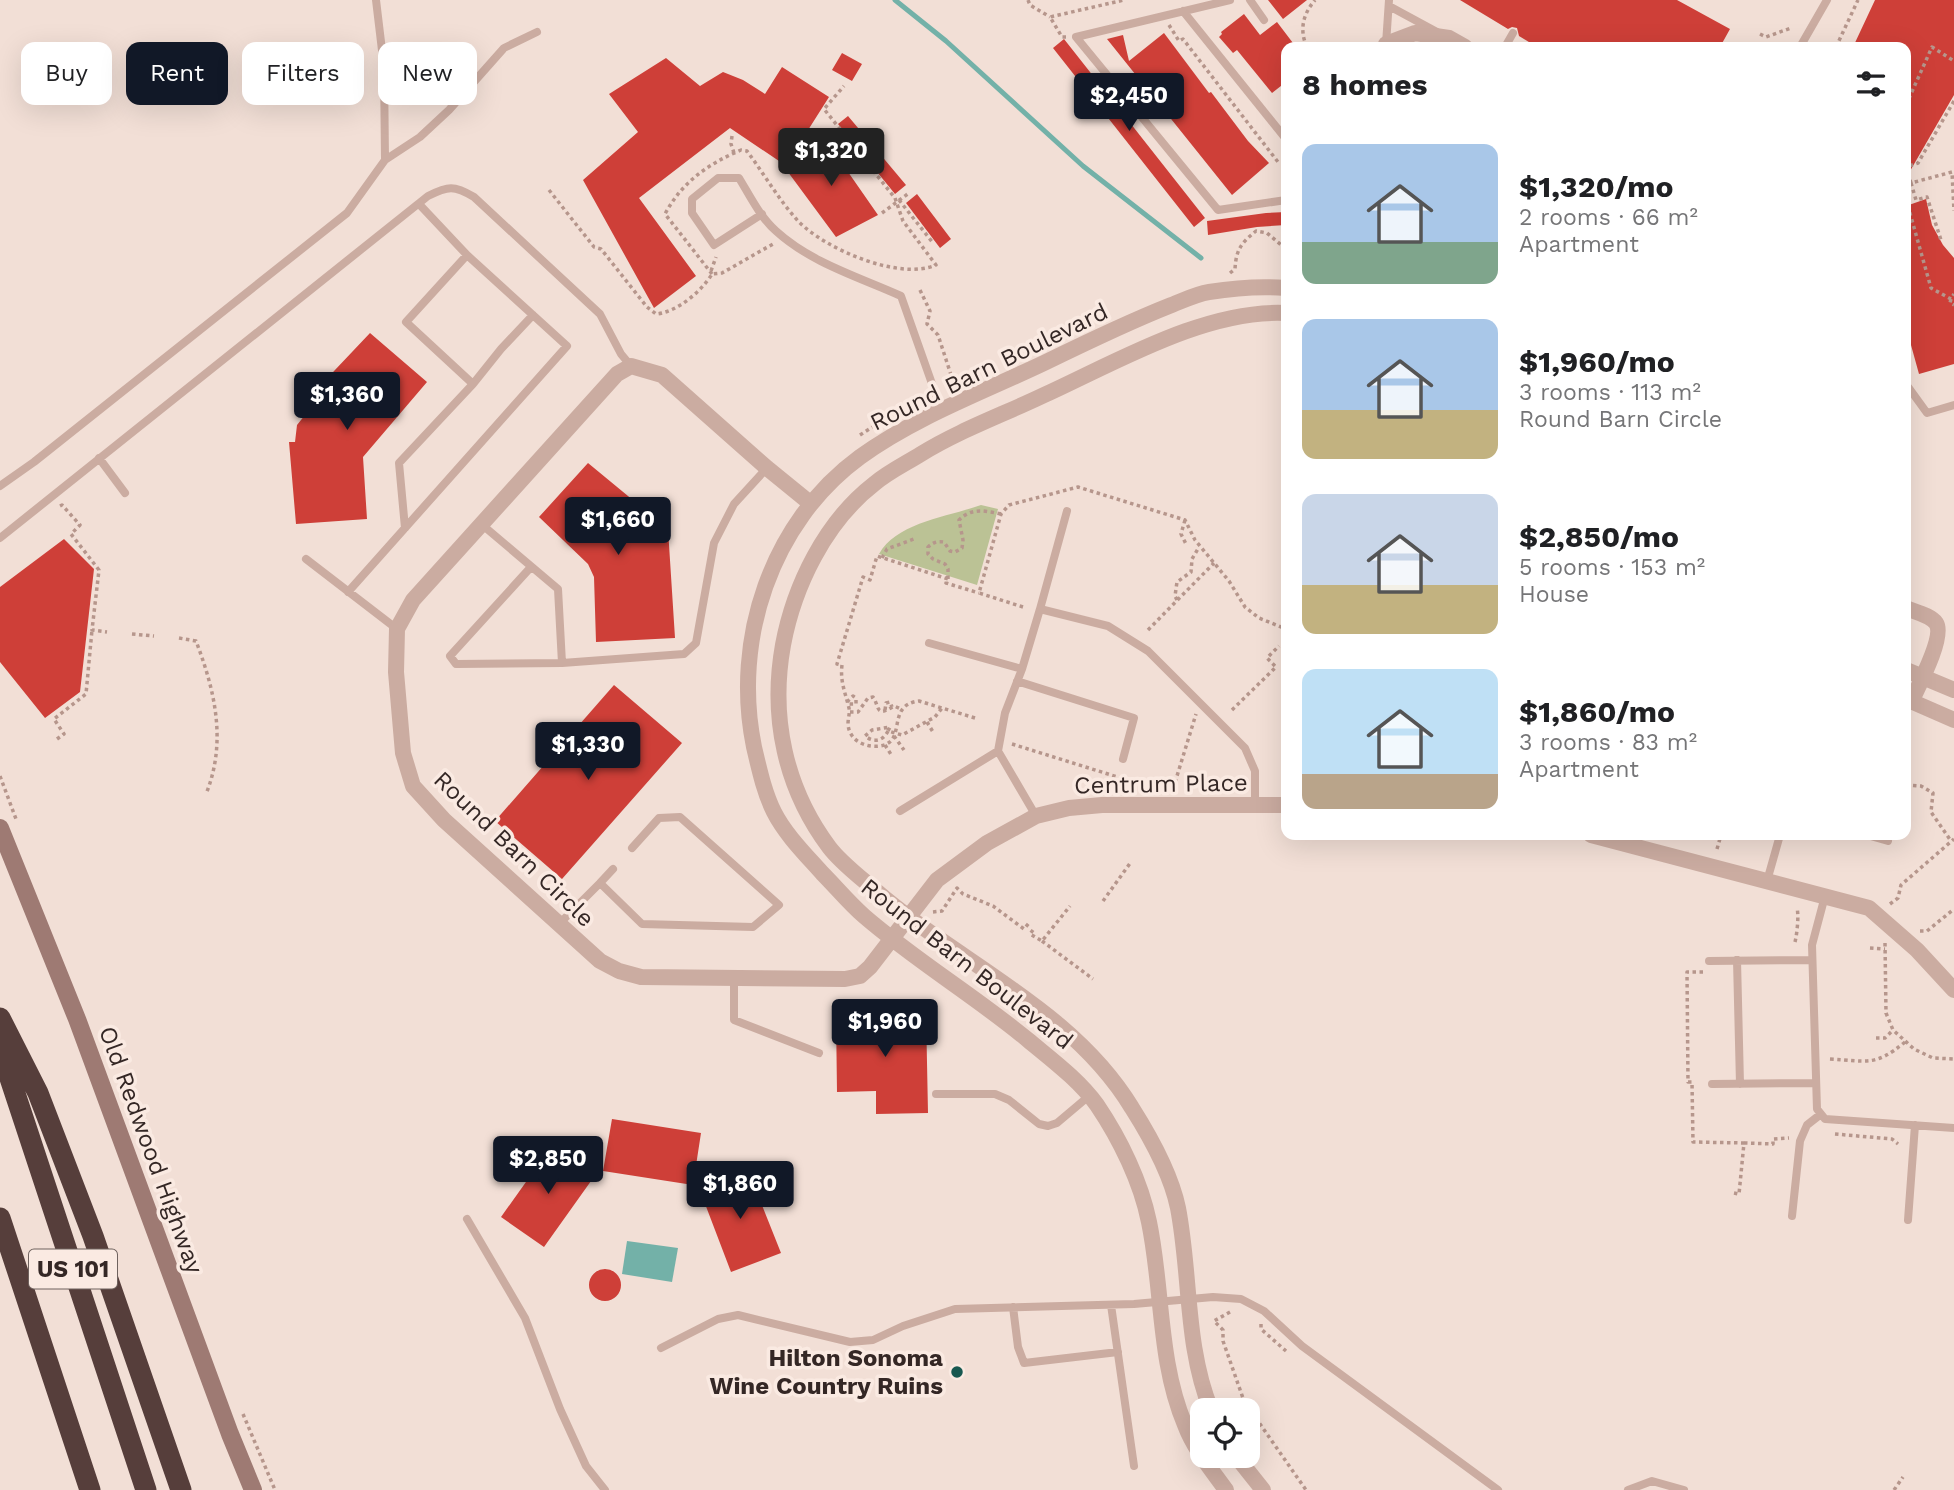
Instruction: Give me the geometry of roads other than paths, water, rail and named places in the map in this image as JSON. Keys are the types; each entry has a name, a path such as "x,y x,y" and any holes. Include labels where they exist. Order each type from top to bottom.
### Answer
{"highway":[{"path":"0,1018 38,1093 93,1236 181,1490"},
{"name":"US 101","path":"0,1048 146,1490"},
{"name":"US 101","path":"0,1218 90,1490"}],"main road":[{"name":"Old Redwood Highway","path":"0,828 77,1019 253,1490"}],"street":[{"path":"1395,42 1415,33 1448,38 1456,42"},
{"name":"Round Barn Boulevard","path":"1226,1490 1199,1453 1182,1417 1168,1367 1149,1220 1129,1163 1096,1104 1063,1069 1000,1016 859,913 808,857 775,814 759,769 747,692 750,650 760,600 776,558 810,503 860,457 912,426 1135,319 1205,292 1266,286 1281,288"},
{"name":"Round Barn Boulevard","path":"1208,1398 1192,1343 1178,1205 1158,1154 1124,1095 1096,1059 1035,1006 906,917 830,849 803,803 787,765 780,729 777,678 788,620 817,551 837,521 873,484 932,447 1158,343 1219,320 1281,313"},
{"path":"631,366 662,375 810,503"},
{"name":"Round Barn Circle","path":"631,366 617,373 412,600 397,629 396,672 403,753 413,786 443,820 600,961 619,971 641,977 845,979 860,976 892,939 906,917"},
{"path":"1911,610 1927,616 1938,628 1923,677 1911,696"},
{"path":"1911,672 1954,690"},
{"path":"1911,702 1954,720"},
{"name":"Centrum Place","path":"906,917 937,880 955,865 986,843 1035,816 1069,808 1102,805 1281,805"},
{"path":"1610,840 1869,908 1917,950 1954,990"},
{"path":"1246,1468 1263,1490"}],"lane":[{"path":"376,0 384,68 385,160"},
{"path":"1230,0 1076,37 1218,210 1281,201"},
{"path":"1250,0 1264,20"},
{"path":"1803,42 1827,0"},
{"path":"1386,42 1389,3 1448,38"},
{"path":"1184,11 1281,133"},
{"path":"0,486 34,462 347,213 385,160 420,137 449,110 504,48 537,32"},
{"path":"1508,42 1513,33"},
{"path":"762,215 714,244 692,213 692,199 718,178 738,178 776,231 809,256 901,296 942,412"},
{"path":"0,538 428,196 447,187 462,190 474,197 600,314 621,354 631,366"},
{"path":"348,592 566,346 467,255 419,204"},
{"path":"467,255 406,322 473,384"},
{"path":"405,528 399,463 533,315"},
{"path":"1911,391 1927,413 1954,405"},
{"path":"99,458 125,493"},
{"path":"531,567 450,656 456,664 562,663 684,654 696,643 714,543 734,504 767,468"},
{"path":"1035,816 998,751 1005,713 1041,609 1067,511"},
{"path":"480,523 558,589 562,663"},
{"path":"306,559 397,629"},
{"path":"1041,609 1108,626 1148,651 1245,748 1255,771 1255,805"},
{"path":"929,643 1022,669"},
{"path":"1017,681 1134,719 1123,758"},
{"path":"900,811 998,751"},
{"path":"600,883 642,924 753,927 779,905 680,817 659,818 632,848"},
{"path":"1767,881 1779,840"},
{"path":"559,924 613,869"},
{"path":"1825,896 1814,930 1812,960 1817,1109 1825,1119 1954,1128"},
{"path":"1737,960 1740,1084"},
{"path":"1709,961 1812,960"},
{"path":"734,978 734,1020 819,1053"},
{"path":"1712,1084 1816,1083"},
{"path":"936,1094 995,1094 1009,1100 1039,1124 1048,1126 1057,1124 1088,1096"},
{"path":"1792,1216 1800,1141 1807,1125 1821,1114"},
{"path":"1908,1220 1915,1125"},
{"path":"467,1219 525,1318 560,1409 586,1466 605,1490"},
{"path":"661,1348 718,1319 738,1315 850,1342 873,1340 903,1326 955,1309 1111,1304 1213,1297 1241,1299 1264,1311 1302,1346 1498,1490"},
{"path":"1111,1304 1133,1466"},
{"path":"1013,1307 1018,1348 1024,1363 1118,1352"},
{"path":"1628,1490 1652,1481 1684,1490"}],"water":[{"path":"627,1241 678,1248 672,1282 622,1274"}],"waterway":[{"path":"895,0 946,41 1083,166 1201,258"}],"place":[{"name":"Hilton Sonoma Wine Country Ruins","path":"957,1372"}]}
